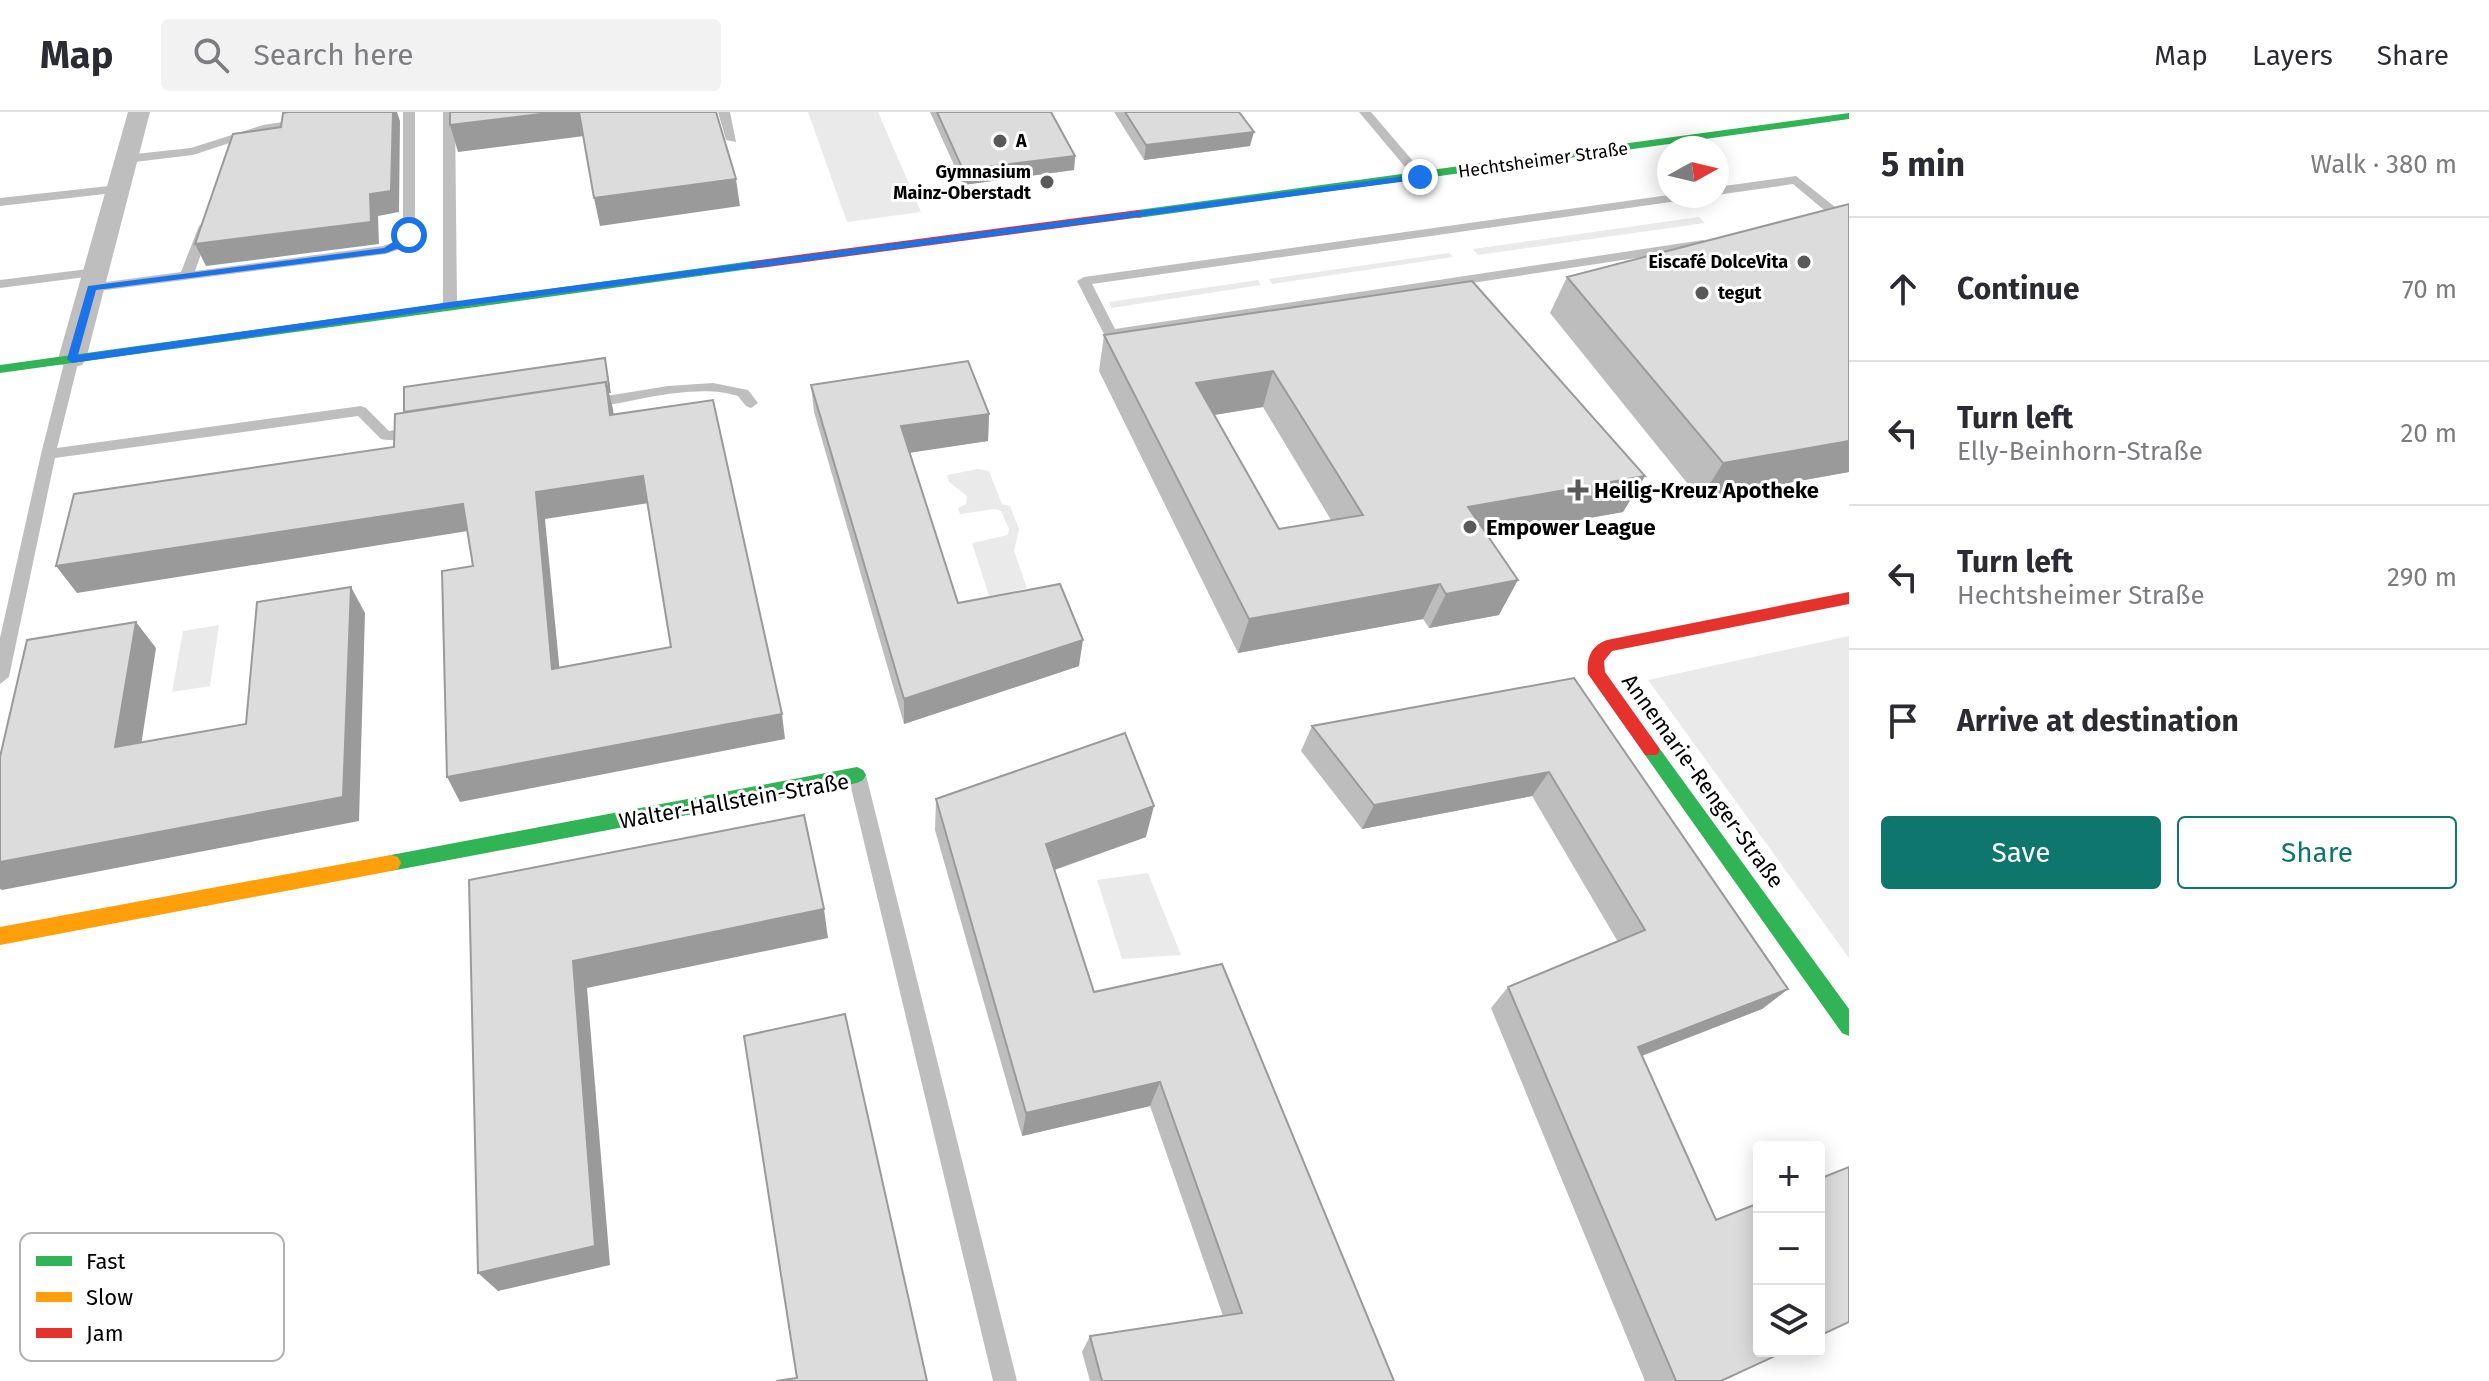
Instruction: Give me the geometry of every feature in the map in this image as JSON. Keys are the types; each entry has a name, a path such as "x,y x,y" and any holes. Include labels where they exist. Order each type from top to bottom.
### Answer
{"street":[{"path":"72,359 139,112"},
{"name":"Hechtsheimer Straße","path":"0,369 450,305 1420,177 1849,116"},
{"name":"Annemarie-Renger-Straße","path":"1849,598 1619,642 1607,646 1595,660 1597,674 1608,690 1849,1026"},
{"name":"Walter-Hallstein-Straße","path":"0,936 413,861 857,775"}],"lane":[{"path":"0,284 187,275 386,250 401,244 409,235 409,112"},
{"path":"449,112 450,305"},
{"path":"724,112 732,140"},
{"path":"1365,112 1420,177"},
{"path":"126,159 193,151 267,127 311,121"},
{"path":"231,151 236,137"},
{"path":"1729,189 1796,180 1848,222"},
{"path":"0,202 118,189"},
{"path":"1657,200 1084,281 1111,334 1713,243"},
{"path":"187,275 212,206"},
{"path":"1831,224 1848,222"},
{"path":"0,677 48,454 72,359"},
{"path":"571,407 695,388 724,387 742,393 751,403"},
{"path":"48,454 361,411 386,436 432,428"},
{"name":"Walter-Hallstein-Straße","path":"857,775 1005,1381"}],"shaded area":[{"path":"808,112 878,112 921,212 847,222"},
{"path":"1699,217 1705,223 1478,255 1473,249"},
{"path":"1449,253 1453,257 1272,284 1269,279"},
{"path":"1258,280 1261,285 1112,308 1109,302"},
{"path":"978,469 989,471 1002,504 1010,506 1019,529 1014,551 1027,588 1002,594 991,602 972,543 1008,535 1009,529 1001,511 995,509 960,514 958,508 966,504 967,496 949,482 947,475"},
{"path":"219,625 210,686 172,692 183,631"},
{"path":"1849,636 1849,958 1648,680"},
{"path":"1148,873 1181,955 1122,959 1097,880"}],"building":[{"path":"393,112 391,191 370,194 371,222 195,244 233,134 281,127 283,113"},
{"path":"450,112 557,112 450,125"},
{"path":"579,112 716,112 736,179 594,198"},
{"name":"A","path":"937,112 1051,112 1075,156 963,170"},
{"path":"1125,112 1239,112 1254,132 1146,145"},
{"path":"1849,204 1849,441 1723,463 1567,277"},
{"path":"1472,281 1645,476 1468,507 1518,580 1446,594 1440,584 1249,619 1104,335","holes":["1273,371 1363,515 1279,529 1196,383"]},
{"path":"605,358 609,386 606,382 404,412 404,387"},
{"path":"968,361 989,414 901,426 958,603 1060,584 1083,640 904,699 811,385"},
{"path":"606,382 610,415 713,400 782,714 447,777 442,571 473,566 463,504 56,566 74,494 394,447 395,414","holes":["643,476 671,647 552,669 536,492"]},
{"path":"351,587 343,797 0,862 0,757 27,640 136,622 115,747 246,724 257,602"},
{"path":"1574,678 1788,989 1638,1047 1716,1220 1753,1205 1753,1357 1773,1357 1721,1381 1676,1381 1508,987 1645,930 1549,772 1374,805 1312,726"},
{"path":"1125,733 1154,806 1046,844 1094,992 1222,964 1394,1381 1102,1381 1090,1336 1242,1313 1160,1082 1026,1113 936,799"},
{"path":"804,815 824,909 573,961 595,1246 478,1273 469,880"},
{"path":"845,1014 927,1381 776,1381 797,1378 744,1036"},
{"path":"1849,1167 1849,1322 1825,1333 1825,1213 1825,1177"}],"traffic: fast":[{"path":"1138,214 1849,116"},
{"path":"0,369 752,265"},
{"path":"1651,750 1849,1026"},
{"path":"391,863 857,775"}],"traffic: slow":[{"path":"0,936 391,863"}],"traffic: jam":[{"path":"752,265 1138,214"},
{"path":"1651,750 1597,674 1595,660 1607,646 1849,598"}],"place":[{"name":"A","path":"1000,141"},
{"name":"Gymnasium Mainz-Oberstadt","path":"1047,182"},
{"name":"Eiscafé DolceVita","path":"1804,262"},
{"name":"tegut","path":"1702,293"},
{"name":"Heilig-Kreuz Apotheke","path":"1578,490"},
{"name":"Empower League","path":"1470,527"}],"route":[{"path":"409,235 401,244 386,250 91,288 72,359 790,259 1420,177"}]}
